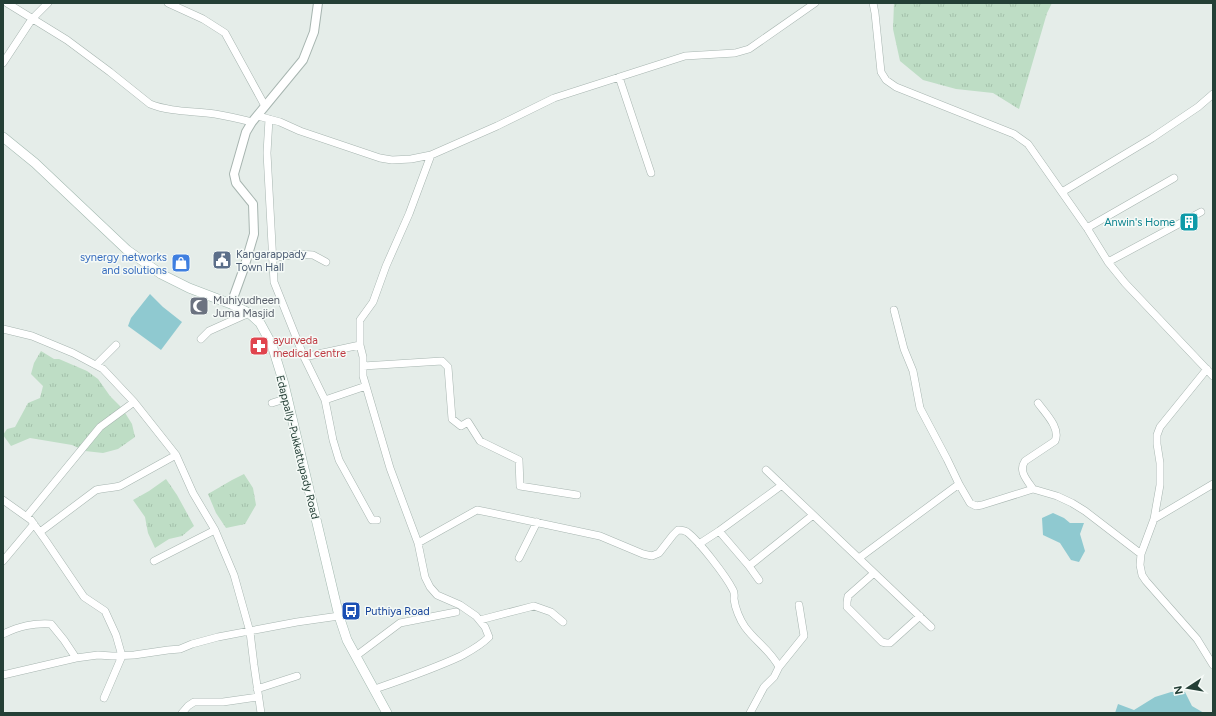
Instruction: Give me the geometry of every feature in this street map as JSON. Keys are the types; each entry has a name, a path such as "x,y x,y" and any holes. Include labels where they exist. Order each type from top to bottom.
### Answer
{"main road":[{"name":"Edappally-Pukkattupady Road","path":"3,137 35,163 127,250 161,274 190,288 231,304 249,313 260,323 272,345 288,398 339,616 347,640 388,713"}],"street":[{"path":"7,3 67,40 150,104 157,107 255,119 269,118 300,131 380,158 392,160 411,159 431,155 497,126 554,98 685,56 734,53 749,49 815,3"},
{"path":"3,63 32,19 48,3"},
{"path":"168,3 203,19 225,33 266,106"},
{"path":"231,304 254,234 253,204 236,183 234,174 246,132 303,60 314,32 318,3"},
{"path":"873,3 881,72 886,80 896,87 1014,134 1028,144 1087,228 1108,262 1125,283 1213,376"},
{"path":"619,77 651,173"},
{"path":"1062,192 1152,138 1198,107 1213,94"},
{"path":"269,118 267,153 274,282 304,357 325,400 333,440 339,460 372,520 377,520"},
{"path":"375,689 440,666 483,644 489,637 485,627 476,616 460,605 437,595 430,587 425,577 418,543 390,468 363,376 360,346 360,320 373,302 431,155"},
{"path":"1087,228 1174,178"},
{"path":"1108,262 1201,212"},
{"path":"272,258 298,254 313,255 326,262"},
{"path":"894,310 904,349 913,371 920,408 970,503 976,506 982,505 1032,489 1057,496 1085,511 1141,554"},
{"path":"200,339 209,331 249,313"},
{"path":"3,329 32,336 73,353 103,369 134,402 176,456 193,493 215,530 234,575 250,632 261,713"},
{"path":"96,366 116,346"},
{"path":"304,357 360,346"},
{"path":"363,366 442,361 448,367 452,419 461,426 468,422 480,440 519,460 520,486 577,495"},
{"path":"1207,369 1160,427 1157,434 1160,463 1160,485 1154,519 1141,554 1140,565 1142,575 1146,581 1197,639 1213,665"},
{"path":"325,400 366,386"},
{"path":"272,403 288,398"},
{"path":"27,516 100,427 134,402"},
{"path":"1032,489 1023,474 1023,464 1025,461 1055,441 1057,437 1057,432 1053,424 1038,402"},
{"path":"40,532 96,490 120,486 176,456"},
{"path":"766,470 931,627"},
{"path":"859,558 959,484"},
{"path":"1154,519 1213,484"},
{"path":"699,544 782,485"},
{"path":"3,500 27,516 40,532 84,597 101,608 108,616 116,635 122,656 104,698"},
{"path":"418,543 476,510 600,536 643,554 652,556 659,553 678,530 686,531 699,544 719,569 734,591 736,608 744,626 775,658 779,667"},
{"path":"749,566 813,515"},
{"path":"519,558 537,522"},
{"path":"3,561 34,524"},
{"path":"154,561 215,530"},
{"path":"719,531 759,580"},
{"path":"874,573 848,596 847,602 848,607 882,642 890,643 920,616"},
{"path":"750,713 764,687 774,677 779,667 804,636 799,604"},
{"path":"480,620 534,606 551,612 563,622"},
{"path":"356,656 400,623 456,612"},
{"path":"3,676 76,658 98,655 122,656 180,649 218,637 297,622 339,616"},
{"path":"3,634 15,628 36,623 51,624 76,658"},
{"path":"182,713 194,702 223,702 258,693 297,676"}],"green space":[{"path":"894,3 1052,3 1047,13 1019,109 993,93 956,89 923,80 900,61 893,29"},
{"path":"41,351 54,359 59,359 87,371 98,379 110,396 122,408 132,424 135,437 118,449 103,453 85,451 72,445 30,438 11,446 3,435 7,429 15,427 28,403 40,398 43,386 31,374 34,363"},
{"path":"244,474 253,488 256,505 245,524 226,528 216,513 208,494"},
{"path":"166,479 177,495 194,526 182,536 169,539 155,548 148,533 145,517 133,500"}],"water":[{"path":"150,294 163,307 182,322 161,350 128,326 131,318"},
{"path":"1053,513 1064,518 1070,523 1084,523 1080,534 1085,551 1079,562 1071,560 1060,543 1043,535 1042,518"},
{"path":"1171,692 1185,692 1192,706 1204,713 1115,713 1118,704 1134,710 1155,697"}],"place":[{"name":"Anwin's Home","path":"1189,222"},
{"name":"Kangarappady Town Hall","path":"222,260"},
{"name":"synergy networks and solutions","path":"181,263"},
{"name":"Muhiyudheen Juma Masjid","path":"199,306"},
{"name":"ayurveda medical centre","path":"259,346"},
{"name":"Puthiya Road","path":"351,611"}]}
